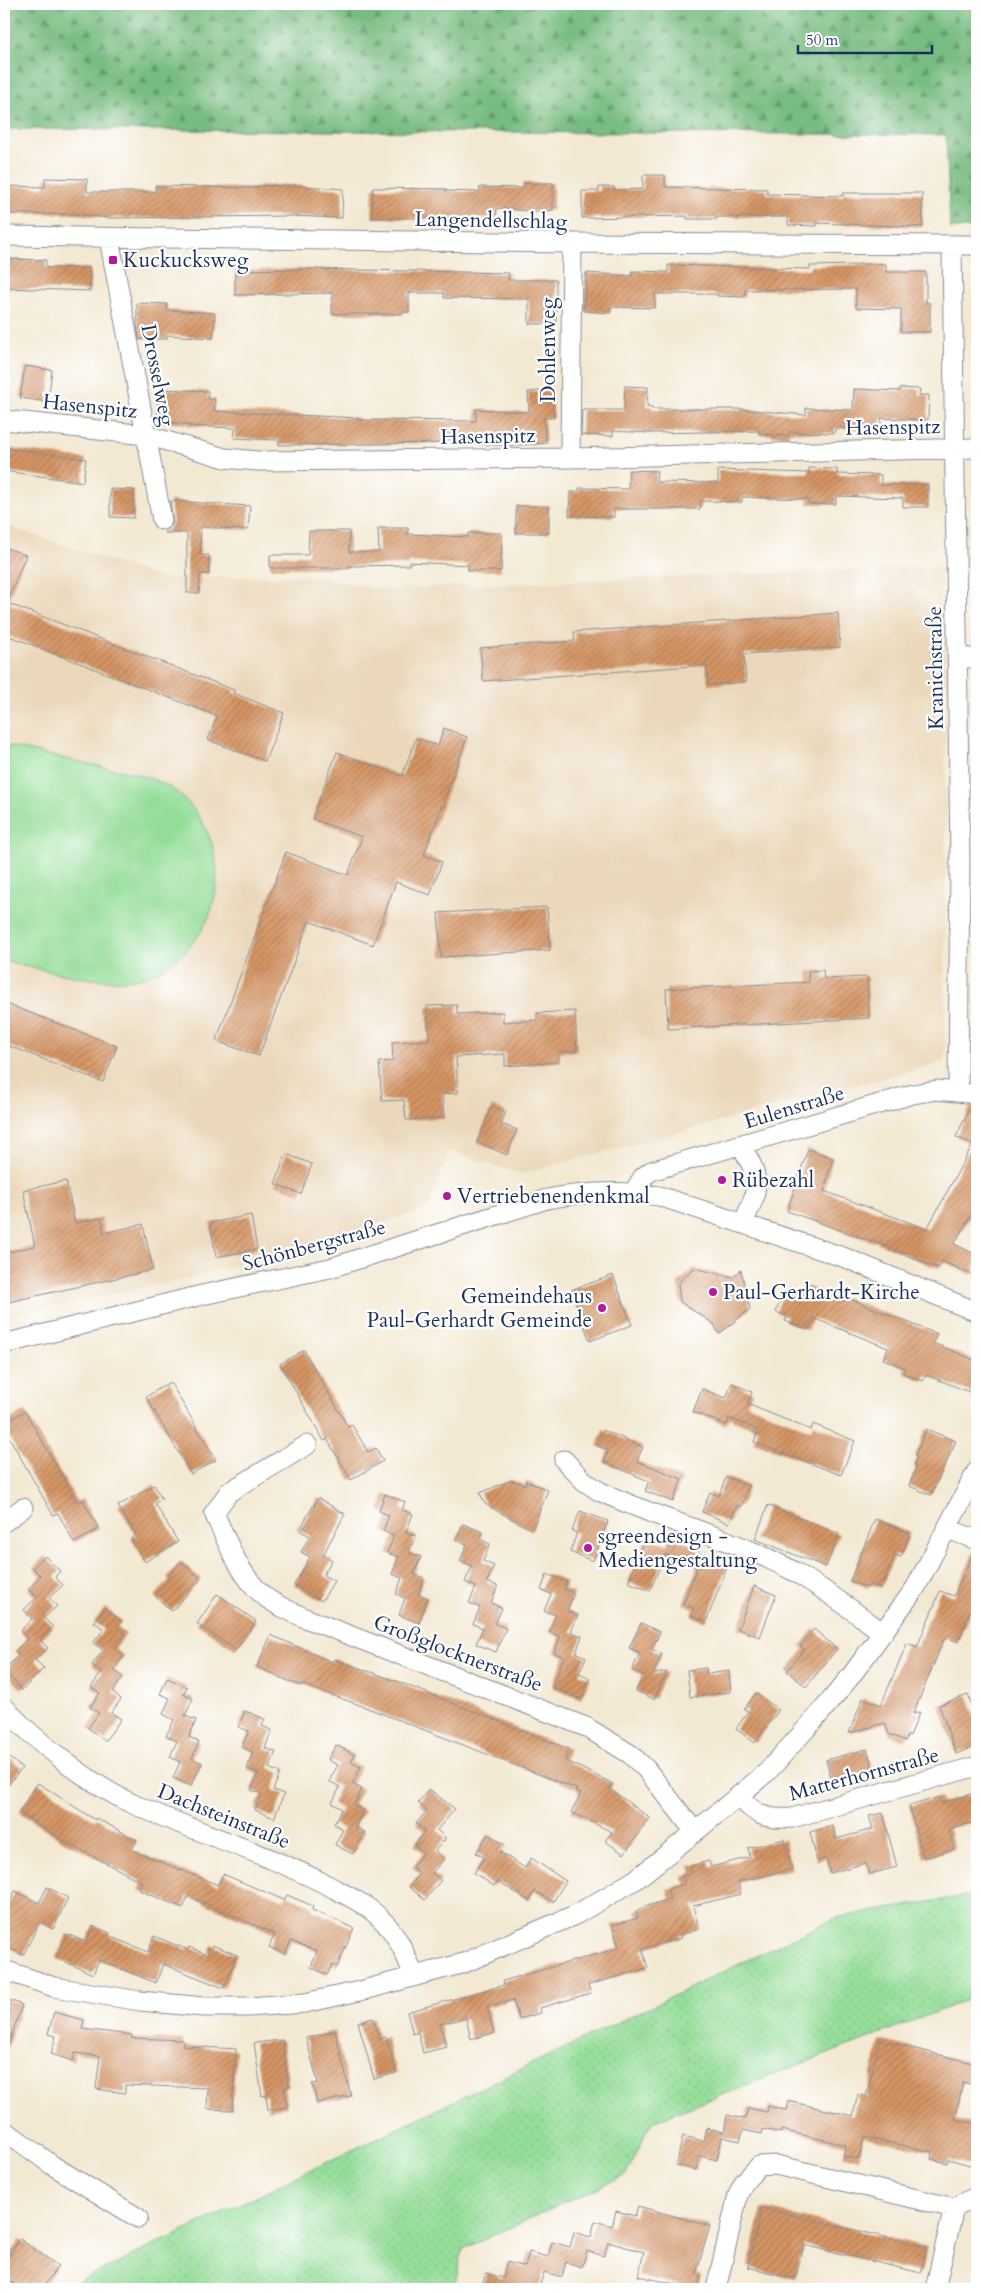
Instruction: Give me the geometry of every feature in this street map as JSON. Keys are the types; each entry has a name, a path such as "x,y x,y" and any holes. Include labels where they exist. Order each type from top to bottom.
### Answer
{"street":[{"name":"Langendellschlag","path":"4,236 572,243 977,245"},
{"name":"Drosselweg","path":"109,238 162,520"},
{"name":"Dohlenweg","path":"570,458 572,243"},
{"name":"Kranichstraße","path":"952,245 953,448 958,658 968,861 958,1091"},
{"name":"Hasenspitz","path":"4,420 146,435 225,458 258,461 570,458 977,448"},
{"path":"958,658 977,658"},
{"name":"Eulenstraße","path":"634,1192 644,1177 651,1171 913,1094 937,1090 977,1094"},
{"path":"741,1146 750,1159 757,1182 752,1202 743,1223"},
{"name":"Schönbergstraße","path":"4,1344 202,1295 330,1268 547,1199 580,1193 634,1192 659,1196 860,1263 977,1312"},
{"name":"Großglocknerstraße","path":"307,1445 229,1492 214,1513 234,1556 249,1580 263,1595 276,1604 305,1618 586,1727 630,1754 646,1769 695,1832"},
{"path":"564,1460 584,1480 599,1491 739,1547 795,1572 826,1591 883,1633"},
{"path":"4,1970 54,1987 97,1995 204,2007 248,2007 305,2003 364,1990 464,1962 577,1914 636,1880 738,1797 767,1772 816,1718 883,1633 916,1586 948,1529 977,1471"},
{"path":"4,1522 23,1508"},
{"path":"948,1529 977,1540"},
{"name":"Dachsteinstraße","path":"4,1707 60,1756 116,1795 159,1814 277,1860 352,1898 380,1917 393,1932 414,1976"},
{"name":"Matterhornstraße","path":"738,1797 762,1816 774,1819 792,1818 977,1766"},
{"path":"4,2130 52,2165 138,2218"},
{"path":"716,2289 738,2195 744,2182 759,2166 776,2165 954,2208 977,2196"},
{"path":"934,2289 954,2208"}],"shaded area":[{"path":"4,525 162,578 313,576 378,589 940,566 946,687 945,1062 521,1174 450,1151 428,1209 190,1278 4,1317"}],"green space":[{"path":"4,4 977,4 977,228 950,228 946,135 4,129"},
{"path":"4,745 146,777 166,785 193,808 205,827 213,849 217,872 215,895 209,917 197,937 181,955 165,967 147,976 118,980 85,978 4,961"},
{"path":"977,1894 977,1996 652,2122 626,2175 463,2249 454,2289 63,2289 835,1918"}],"building":[{"path":"643,175 665,175 665,187 767,189 767,194 843,196 843,193 922,193 923,227 817,223 817,226 788,225 788,217 717,217 717,219 687,219 687,216 582,218 582,191 599,191 599,187 614,187 614,190 643,189"},
{"path":"45,178 87,179 87,192 155,192 155,186 258,188 258,186 291,185 343,189 342,218 291,216 108,218 76,214 4,214 4,186 45,187"},
{"path":"523,183 553,183 553,210 538,212 497,208 496,218 372,218 373,188 446,189 446,191 479,192 480,187 523,188"},
{"path":"5,259 46,260 46,268 90,268 90,291 4,288"},
{"path":"886,264 886,272 926,272 926,303 930,303 930,332 901,332 901,309 856,308 856,289 745,290 745,297 717,296 717,294 655,294 655,308 611,307 610,313 584,311 586,273 632,276 632,271 668,272 668,265 810,269 810,266"},
{"path":"309,269 509,273 508,280 556,280 556,324 529,324 529,299 444,298 444,293 409,293 409,312 403,312 403,314 332,314 332,293 235,295 235,270"},
{"path":"137,303 167,304 167,310 215,313 213,338 167,335 167,339 139,339"},
{"path":"25,366 52,370 48,402 20,398"},
{"path":"625,386 648,387 647,406 652,407 652,409 741,409 806,415 806,408 853,410 854,389 900,391 900,388 920,389 919,395 929,395 928,420 881,418 881,430 835,428 835,433 789,432 789,436 759,434 760,431 650,433 613,431 613,436 581,435 582,410 624,410"},
{"path":"159,389 208,391 208,399 215,399 214,411 359,418 359,420 476,421 476,409 529,412 528,392 552,390 554,418 544,418 546,443 506,446 455,443 279,445 279,440 234,438 235,428 188,426 188,424 157,422"},
{"path":"5,448 86,459 83,482 4,471"},
{"path":"809,468 837,469 837,474 881,475 881,485 928,484 928,507 903,507 903,498 836,496 836,504 808,504 808,499 742,497 742,502 701,501 700,509 614,509 614,517 569,516 570,492 579,492 579,488 628,489 629,470 657,471 656,482 718,483 718,470 809,473"},
{"path":"110,489 134,490 134,518 110,517"},
{"path":"170,501 250,506 248,530 201,527 200,555 209,555 209,574 200,574 199,593 187,593 187,533 165,533 173,523"},
{"path":"516,506 549,506 549,533 516,533"},
{"path":"378,528 408,528 408,534 468,537 468,533 502,533 501,571 468,571 468,565 409,562 409,565 349,566 349,568 270,568 270,555 308,555 309,531 349,531 349,552 379,552"},
{"path":"4,547 26,555 7,603 234,690 233,693 284,713 265,761 208,740 217,716 4,634"},
{"path":"838,613 840,647 744,654 746,682 708,685 706,665 483,681 480,648 575,641 574,632"},
{"path":"444,728 467,737 424,855 442,862 430,895 396,882 373,945 309,921 259,1056 216,1041 286,852 348,875 362,837 312,819 337,752 402,776 416,738 438,746"},
{"path":"547,907 550,950 441,957 438,913"},
{"path":"823,970 824,979 867,977 869,1018 668,1029 666,989 809,982 808,971"},
{"path":"4,1003 117,1046 103,1082 4,1044"},
{"path":"457,1005 457,1014 503,1012 503,1022 537,1020 537,1013 575,1011 577,1051 559,1052 559,1062 505,1066 505,1054 456,1057 458,1093 442,1094 444,1118 406,1120 404,1100 382,1101 379,1062 393,1061 392,1042 429,1040 427,1006"},
{"path":"971,1105 977,1105 977,1205 954,1244 977,1255 977,1263 972,1275 942,1261 939,1268 929,1265 874,1241 787,1211 808,1149 833,1158 824,1191 927,1229 973,1144 956,1137"},
{"path":"492,1106 506,1112 501,1124 517,1130 507,1155 477,1142"},
{"path":"286,1154 312,1164 301,1194 275,1184"},
{"path":"66,1181 75,1223 101,1218 104,1233 143,1224 153,1270 4,1303 4,1253 35,1246 23,1190"},
{"path":"251,1215 257,1249 216,1257 210,1223"},
{"name":"Paul-Gerhardt-Kirche","path":"694,1268 733,1277 741,1270 750,1309 719,1334 714,1324 680,1302 678,1283"},
{"name":"Gemeindehaus Paul-Gerhardt Gemeinde","path":"613,1275 632,1325 590,1341 571,1290"},
{"path":"806,1286 843,1301 845,1297 937,1334 933,1343 977,1361 977,1395 926,1375 923,1381 903,1373 905,1368 883,1359 888,1348 813,1318 808,1330 785,1321 787,1316 776,1312 783,1293 801,1300"},
{"path":"304,1350 348,1427 352,1425 368,1452 376,1448 383,1461 351,1480 327,1439 324,1441 280,1364"},
{"path":"170,1382 216,1460 191,1474 146,1397"},
{"path":"732,1383 752,1392 747,1404 811,1430 813,1424 855,1441 841,1475 754,1442 758,1430 729,1418 726,1425 693,1412 702,1389 726,1398"},
{"path":"25,1411 77,1502 82,1499 99,1529 74,1543 58,1513 53,1515 4,1428 4,1423"},
{"path":"926,1429 956,1441 931,1495 909,1486 916,1467 914,1466 917,1457 915,1456"},
{"path":"603,1430 643,1447 637,1461 682,1479 673,1502 645,1491 649,1481 604,1462 608,1450 597,1446"},
{"path":"726,1477 749,1486 741,1507 737,1505 729,1523 702,1512 710,1492 719,1496"},
{"path":"511,1480 525,1485 526,1481 548,1490 532,1530 485,1504 480,1493"},
{"path":"154,1485 162,1499 155,1503 178,1542 145,1562 131,1538 136,1535 118,1506"},
{"path":"385,1494 405,1502 402,1510 413,1514 406,1532 416,1536 409,1552 421,1557 414,1574 424,1578 418,1594 428,1598 419,1623 399,1615 405,1598 396,1594 402,1578 392,1574 399,1557 387,1553 394,1536 383,1531 389,1515 379,1511"},
{"path":"318,1498 345,1514 323,1555 332,1560 323,1575 334,1581 322,1601 294,1585 310,1557 301,1552 310,1536 299,1530"},
{"path":"768,1505 839,1534 826,1567 755,1539"},
{"path":"580,1511 608,1521 593,1561 570,1552 577,1533 572,1531"},
{"path":"875,1519 910,1533 901,1557 895,1555 881,1588 870,1584 868,1588 850,1581"},
{"path":"463,1524 483,1532 480,1539 490,1544 483,1561 494,1566 487,1582 498,1586 491,1603 502,1608 495,1624 506,1628 496,1652 476,1644 483,1628 473,1624 480,1608 469,1603 476,1587 465,1582 472,1566 460,1561 467,1544 456,1540"},
{"path":"647,1536 668,1545 671,1536 694,1545 703,1557 727,1567 706,1622 691,1616 694,1608 683,1604 697,1567 665,1554 650,1591 628,1582"},
{"path":"974,1551 977,1551 977,1589 973,1604 958,1642 945,1637 913,1714 920,1712 910,1736 908,1735 905,1741 889,1734 885,1723 849,1733 863,1698 881,1705 907,1643 917,1647 940,1591 954,1596"},
{"path":"45,1556 60,1571 55,1577 63,1585 49,1598 57,1606 44,1618 53,1627 40,1640 48,1648 35,1660 44,1668 22,1690 4,1670 19,1655 15,1651 27,1639 20,1631 32,1619 24,1610 37,1597 28,1589 41,1576 33,1568"},
{"path":"181,1561 201,1579 172,1611 155,1596 169,1580 167,1577"},
{"path":"547,1574 567,1582 564,1589 574,1593 567,1611 578,1615 571,1632 582,1636 576,1653 586,1657 579,1673 590,1678 581,1699 552,1687 564,1657 554,1653 560,1637 549,1632 556,1615 544,1611 551,1594 541,1590"},
{"path":"754,1586 776,1595 760,1637 738,1629"},
{"path":"217,1594 256,1621 236,1650 197,1624"},
{"path":"105,1608 122,1621 117,1627 126,1634 115,1649 124,1656 114,1670 123,1677 113,1692 121,1699 111,1713 121,1719 105,1741 88,1728 99,1713 90,1707 100,1693 91,1687 102,1672 92,1665 103,1650 93,1643 104,1629 94,1622"},
{"path":"641,1623 660,1632 652,1649 662,1654 653,1674 667,1672 654,1699 636,1691 643,1675 632,1670 640,1653 629,1648"},
{"path":"814,1629 837,1649 806,1687 787,1671 804,1649 800,1646"},
{"path":"271,1635 332,1662 334,1659 399,1682 569,1749 565,1760 613,1784 610,1789 650,1818 624,1854 605,1841 612,1832 571,1812 581,1793 576,1791 577,1789 365,1707 301,1684 300,1686 257,1667"},
{"path":"706,1668 707,1674 729,1671 731,1692 690,1697 687,1670"},
{"path":"167,1678 187,1687 183,1694 193,1698 185,1716 196,1720 189,1737 199,1742 192,1758 202,1763 191,1786 173,1778 180,1762 170,1757 177,1741 166,1736 174,1720 163,1714 170,1698 160,1694"},
{"path":"756,1693 779,1710 755,1743 736,1729 748,1711 744,1709"},
{"path":"968,1695 977,1722 977,1746 956,1754 939,1705"},
{"path":"245,1711 265,1719 262,1726 272,1730 265,1748 276,1752 269,1768 280,1773 273,1790 284,1794 274,1818 255,1810 262,1794 251,1790 258,1773 247,1769 253,1752 242,1747 249,1731 238,1727"},
{"path":"336,1745 355,1755 351,1762 361,1767 352,1784 362,1789 354,1805 364,1810 355,1827 365,1832 353,1854 335,1845 343,1829 334,1824 342,1809 332,1803 340,1787 329,1781 338,1765 328,1760"},
{"path":"867,1749 873,1770 832,1781 826,1760"},
{"path":"4,1753 22,1768 4,1790"},
{"path":"38,1783 95,1820 96,1818 137,1840 132,1850 218,1885 223,1874 284,1900 287,1895 313,1906 312,1910 354,1928 337,1967 332,1965 327,1975 311,1967 317,1951 291,1941 285,1954 269,1947 275,1934 188,1896 183,1908 139,1890 142,1882 62,1840 19,1812"},
{"path":"429,1789 455,1809 437,1830 446,1838 435,1851 444,1859 432,1873 441,1880 425,1900 409,1887 420,1874 412,1867 423,1853 414,1845 425,1831 416,1824 427,1810 418,1803"},
{"path":"977,1792 977,1821 949,1829 954,1849 924,1858 909,1806 940,1797 942,1803"},
{"path":"883,1813 897,1867 869,1874 866,1863 830,1873 826,1858 817,1861 810,1832 833,1826 836,1839 873,1829 869,1816"},
{"path":"488,1834 505,1845 500,1852 525,1868 531,1858 566,1881 553,1902 535,1891 529,1901 498,1881 494,1886 474,1873 484,1857 476,1853"},
{"path":"784,1839 792,1869 738,1882 741,1894 693,1906 699,1929 680,1935 681,1938 642,1949 648,1968 588,1985 591,1993 540,2008 541,2013 519,2019 513,2000 487,2007 494,2033 471,2039 466,2018 440,2024 446,2047 423,2053 418,2032 413,2034 407,2012 504,1985 503,1981 619,1948 612,1925 638,1918 636,1911 670,1899 667,1889 685,1884 682,1876 692,1873 690,1866 709,1861 711,1867 750,1857 748,1848"},
{"path":"47,1887 68,1898 53,1929 40,1922 23,1955 4,1945 4,1913 15,1891 39,1903"},
{"path":"93,1926 110,1933 109,1936 148,1952 154,1936 188,1950 189,1947 208,1955 212,1945 237,1955 224,1988 163,1964 156,1983 99,1960 93,1974 56,1958 67,1934 86,1942"},
{"path":"4,1998 22,2005 6,2052 4,2051"},
{"path":"54,2012 84,2020 82,2029 132,2035 131,2038 183,2040 183,2046 236,2049 232,2110 207,2109 208,2088 125,2085 125,2093 96,2089 100,2056 75,2053 73,2061 51,2054 56,2036 48,2034"},
{"path":"373,2018 379,2039 386,2037 396,2073 374,2079 358,2022"},
{"path":"335,2031 351,2096 317,2103 312,2084 318,2083 306,2038"},
{"path":"282,2040 289,2087 284,2087 287,2107 268,2110 266,2095 262,2096 254,2043"},
{"path":"880,2040 977,2064 977,2086 963,2082 955,2119 977,2124 977,2167 948,2159 947,2163 931,2159 932,2152 864,2137 859,2159 843,2156 846,2145 781,2130 781,2133 763,2129 762,2134 743,2130 740,2141 722,2137 717,2160 699,2156 696,2170 676,2165 683,2136 703,2141 706,2128 724,2132 727,2115 745,2119 748,2108 767,2112 768,2106 786,2110 788,2101 853,2116 858,2094 866,2097"},
{"path":"638,2206 710,2226 696,2274 701,2276 698,2289 638,2276 644,2252 608,2242 604,2256 587,2251 582,2267 566,2262 562,2277 544,2272 539,2288 530,2285 529,2289 481,2289 486,2273 503,2278 507,2262 525,2267 529,2252 548,2257 552,2242 570,2247 574,2232 591,2237 595,2221 612,2226 616,2211 635,2216"},
{"path":"762,2208 927,2247 921,2273 804,2245 795,2279 748,2267"},
{"path":"20,2239 58,2266 44,2285 36,2289 21,2289 4,2277 4,2263"}],"place":[{"name":"Kuckucksweg","path":"113,260"},
{"name":"Rübezahl","path":"722,1180"},
{"name":"Vertriebenendenkmal","path":"447,1196"},
{"name":"Paul-Gerhardt-Kirche","path":"713,1292"},
{"name":"Gemeindehaus Paul-Gerhardt Gemeinde","path":"602,1308"},
{"name":"sgreendesign - Mediengestaltung","path":"588,1548"}]}
